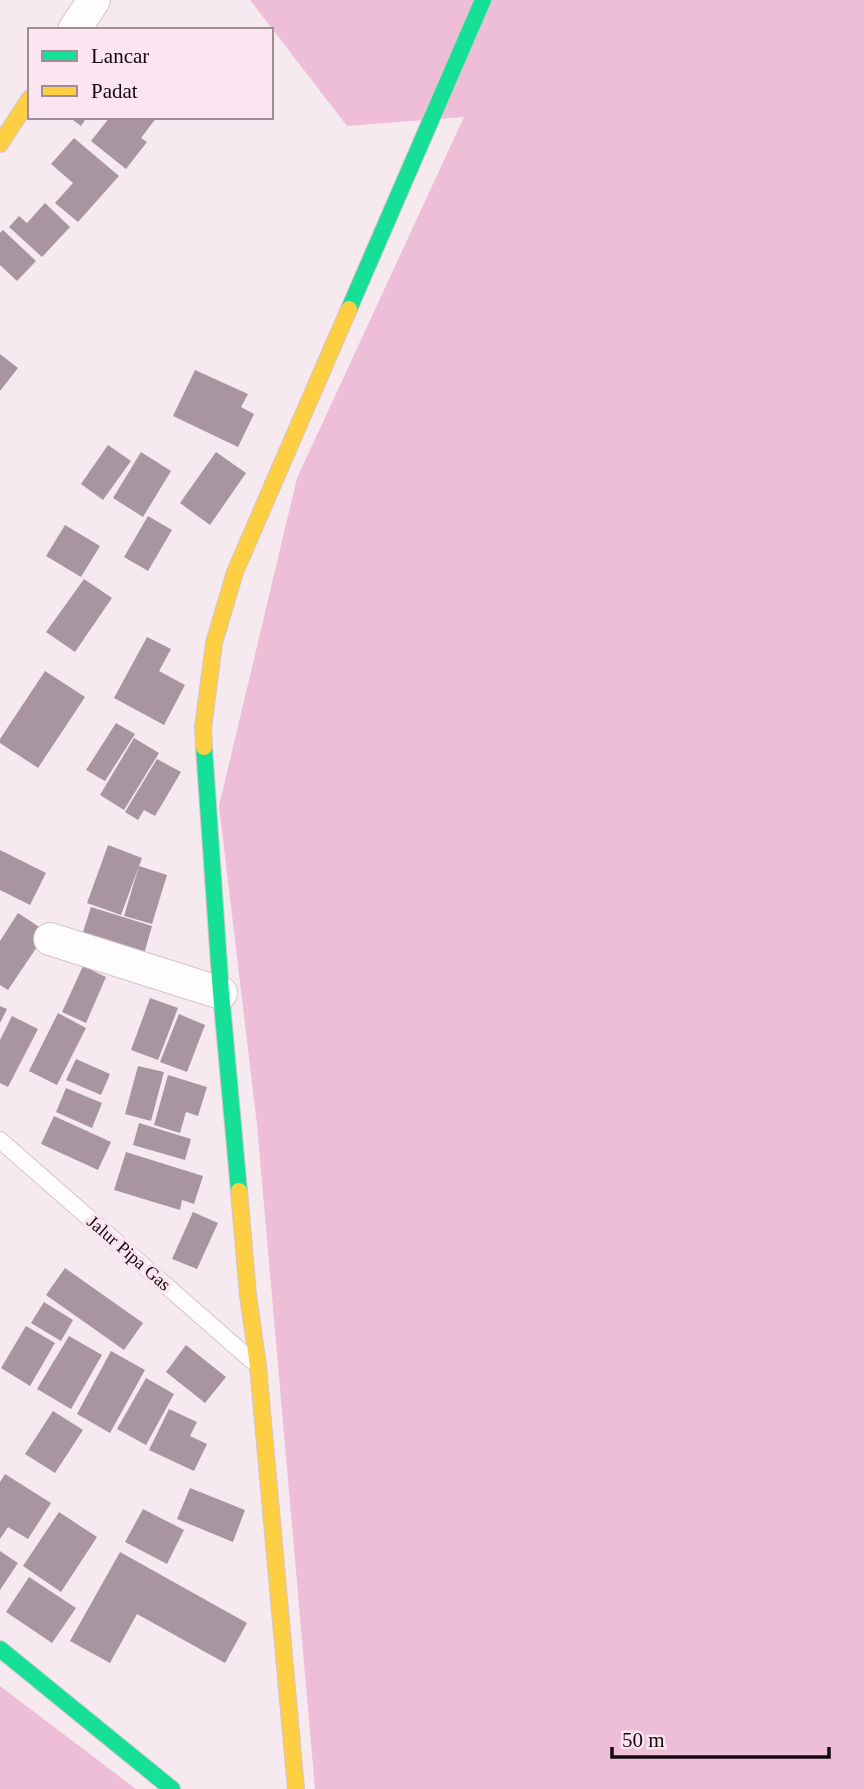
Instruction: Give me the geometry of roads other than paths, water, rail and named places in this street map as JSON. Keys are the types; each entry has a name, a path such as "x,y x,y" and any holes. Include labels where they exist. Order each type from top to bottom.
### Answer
{"street":[{"path":"75,28 94,0"},
{"path":"296,1789 221,993 203,728 214,643 235,572 483,0"},
{"path":"0,144 28,101"},
{"path":"50,939 221,993"},
{"path":"0,1649 172,1789"}],"lane":[{"name":"Jalur Pipa Gas","path":"0,1140 258,1366"}]}
